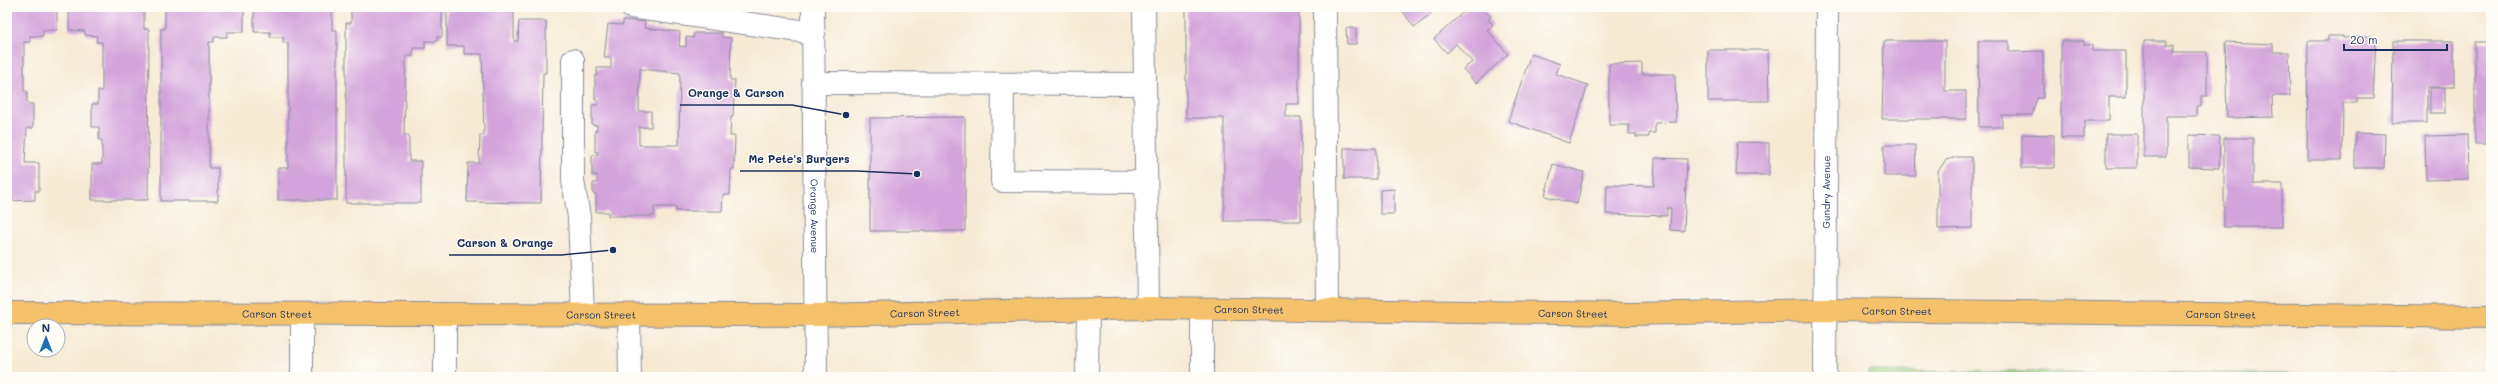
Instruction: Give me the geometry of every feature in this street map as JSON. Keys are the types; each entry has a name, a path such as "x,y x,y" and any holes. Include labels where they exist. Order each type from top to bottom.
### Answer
{"main road":[{"name":"Carson Street","path":"7,313 814,315 1088,311 1148,308 1631,314 1824,310 2491,317"}],"street":[{"path":"631,7 814,33"},
{"name":"Orange Avenue","path":"813,7 814,315 816,377"},
{"path":"1144,7 1148,308"},
{"path":"1325,7 1327,310"},
{"name":"Gundry Avenue","path":"1825,377 1824,310 1827,7"},
{"path":"573,60 573,181 579,217 582,315"},
{"path":"813,83 1145,84"},
{"path":"1003,84 1002,181 1146,182"},
{"path":"1202,309 1202,377"},
{"path":"1087,377 1088,311"},
{"path":"302,314 302,377"},
{"path":"444,315 446,377"},
{"path":"629,315 630,377"}],"green space":[{"path":"1868,371 2491,375 2491,377 1868,377"}],"building":[{"path":"7,7 57,7 57,30 43,30 43,36 30,36 30,42 24,42 24,91 27,91 27,104 33,104 33,128 27,128 25,163 39,163 39,191 35,191 35,200 7,201"},
{"path":"69,7 144,7 144,29 149,29 148,200 92,200 92,164 102,164 102,140 99,140 99,127 92,127 92,104 98,104 98,91 102,91 102,42 96,42 97,36 85,35 85,31 69,30"},
{"path":"165,7 244,7 244,32 227,32 227,37 214,37 214,42 209,42 209,168 218,168 218,201 161,201 161,29 165,29"},
{"path":"254,7 332,7 332,30 337,30 337,200 278,200 278,168 288,168 288,43 283,43 283,37 270,37 270,32 254,32"},
{"path":"351,7 442,7 442,37 437,37 437,41 425,41 425,48 413,48 413,56 406,56 404,135 409,135 409,161 421,161 421,203 346,203 346,23 351,23"},
{"path":"447,7 514,7 514,41 518,41 519,21 546,21 546,73 543,73 541,203 467,202 468,163 479,163 480,135 484,135 482,54 464,54 464,46 447,46"},
{"path":"1186,7 1299,7 1299,104 1286,104 1286,117 1301,117 1301,221 1224,221 1224,118 1186,118"},
{"path":"1407,7 1426,7 1431,15 1414,27 1402,10"},
{"path":"1469,7 1481,7 1491,17 1488,19 1493,25 1487,30 1508,54 1476,83 1463,69 1472,62 1456,44 1447,53 1434,39"},
{"path":"623,20 645,22 644,28 680,32 679,46 686,47 686,37 693,38 694,33 722,33 722,37 731,38 730,80 735,80 733,117 731,117 730,136 735,136 734,169 731,169 730,195 723,195 722,211 676,211 676,207 654,207 654,216 608,216 608,212 596,212 596,194 593,194 593,183 597,183 597,175 592,175 592,155 598,155 598,152 595,152 595,130 597,130 597,125 592,125 592,105 598,105 598,100 595,100 595,76 597,76 597,68 611,68 611,58 604,58 608,24 623,25","holes":["640,69 680,73 679,145 639,145 639,127 651,127 651,111 639,111"]},
{"path":"1346,28 1356,28 1356,44 1347,44"},
{"path":"2328,36 2343,36 2343,38 2372,36 2372,40 2376,40 2373,98 2357,98 2357,103 2343,103 2342,160 2307,160 2308,41 2328,41"},
{"path":"1884,41 1945,41 1945,91 1966,91 1966,119 1882,119"},
{"path":"1978,41 2009,41 2009,52 2043,51 2043,98 2037,98 2032,115 2002,115 2002,127 1979,127"},
{"path":"2061,41 2084,41 2084,45 2092,45 2092,51 2126,51 2126,97 2109,97 2109,121 2084,121 2084,138 2061,138"},
{"path":"2144,41 2167,41 2167,45 2174,45 2174,52 2207,52 2207,96 2201,96 2201,107 2196,107 2196,116 2166,116 2166,157 2144,157"},
{"path":"2393,41 2454,41 2454,87 2427,87 2427,123 2392,123"},
{"path":"2225,42 2273,44 2273,52 2289,52 2290,96 2272,96 2273,117 2227,118"},
{"path":"2475,42 2491,42 2491,144 2475,144"},
{"path":"1708,50 1768,50 1769,101 1708,101"},
{"path":"1531,54 1560,64 1556,74 1588,85 1569,143 1508,121"},
{"path":"1642,63 1642,74 1675,74 1676,122 1655,123 1655,133 1649,133 1649,137 1636,137 1636,134 1629,134 1629,125 1609,125 1609,64"},
{"path":"2430,88 2445,88 2445,113 2430,113"},
{"path":"965,117 965,231 870,231 870,118"},
{"path":"2355,133 2385,134 2384,168 2355,168"},
{"path":"2022,134 2054,135 2054,168 2022,168"},
{"path":"2106,134 2137,134 2137,168 2106,168"},
{"path":"2189,135 2220,136 2219,168 2189,167"},
{"path":"2467,135 2468,179 2426,180 2425,136"},
{"path":"2224,138 2253,138 2253,184 2282,184 2282,227 2224,227"},
{"path":"1737,142 1769,143 1769,175 1736,175"},
{"path":"1884,145 1915,145 1916,176 1884,176"},
{"path":"1344,148 1376,148 1376,179 1344,179"},
{"path":"1957,157 1972,157 1972,228 1938,229 1938,171 1946,160"},
{"path":"1655,158 1687,159 1684,231 1670,230 1671,208 1667,208 1667,216 1606,214 1607,185 1654,186"},
{"path":"1553,164 1584,172 1577,204 1545,196"},
{"path":"1394,189 1394,214 1380,214 1380,190"}],"place":[{"name":"Orange & Carson","path":"846,115"},
{"name":"Me Pete's Burgers","path":"917,174"},
{"name":"Carson & Orange","path":"613,250"}]}
